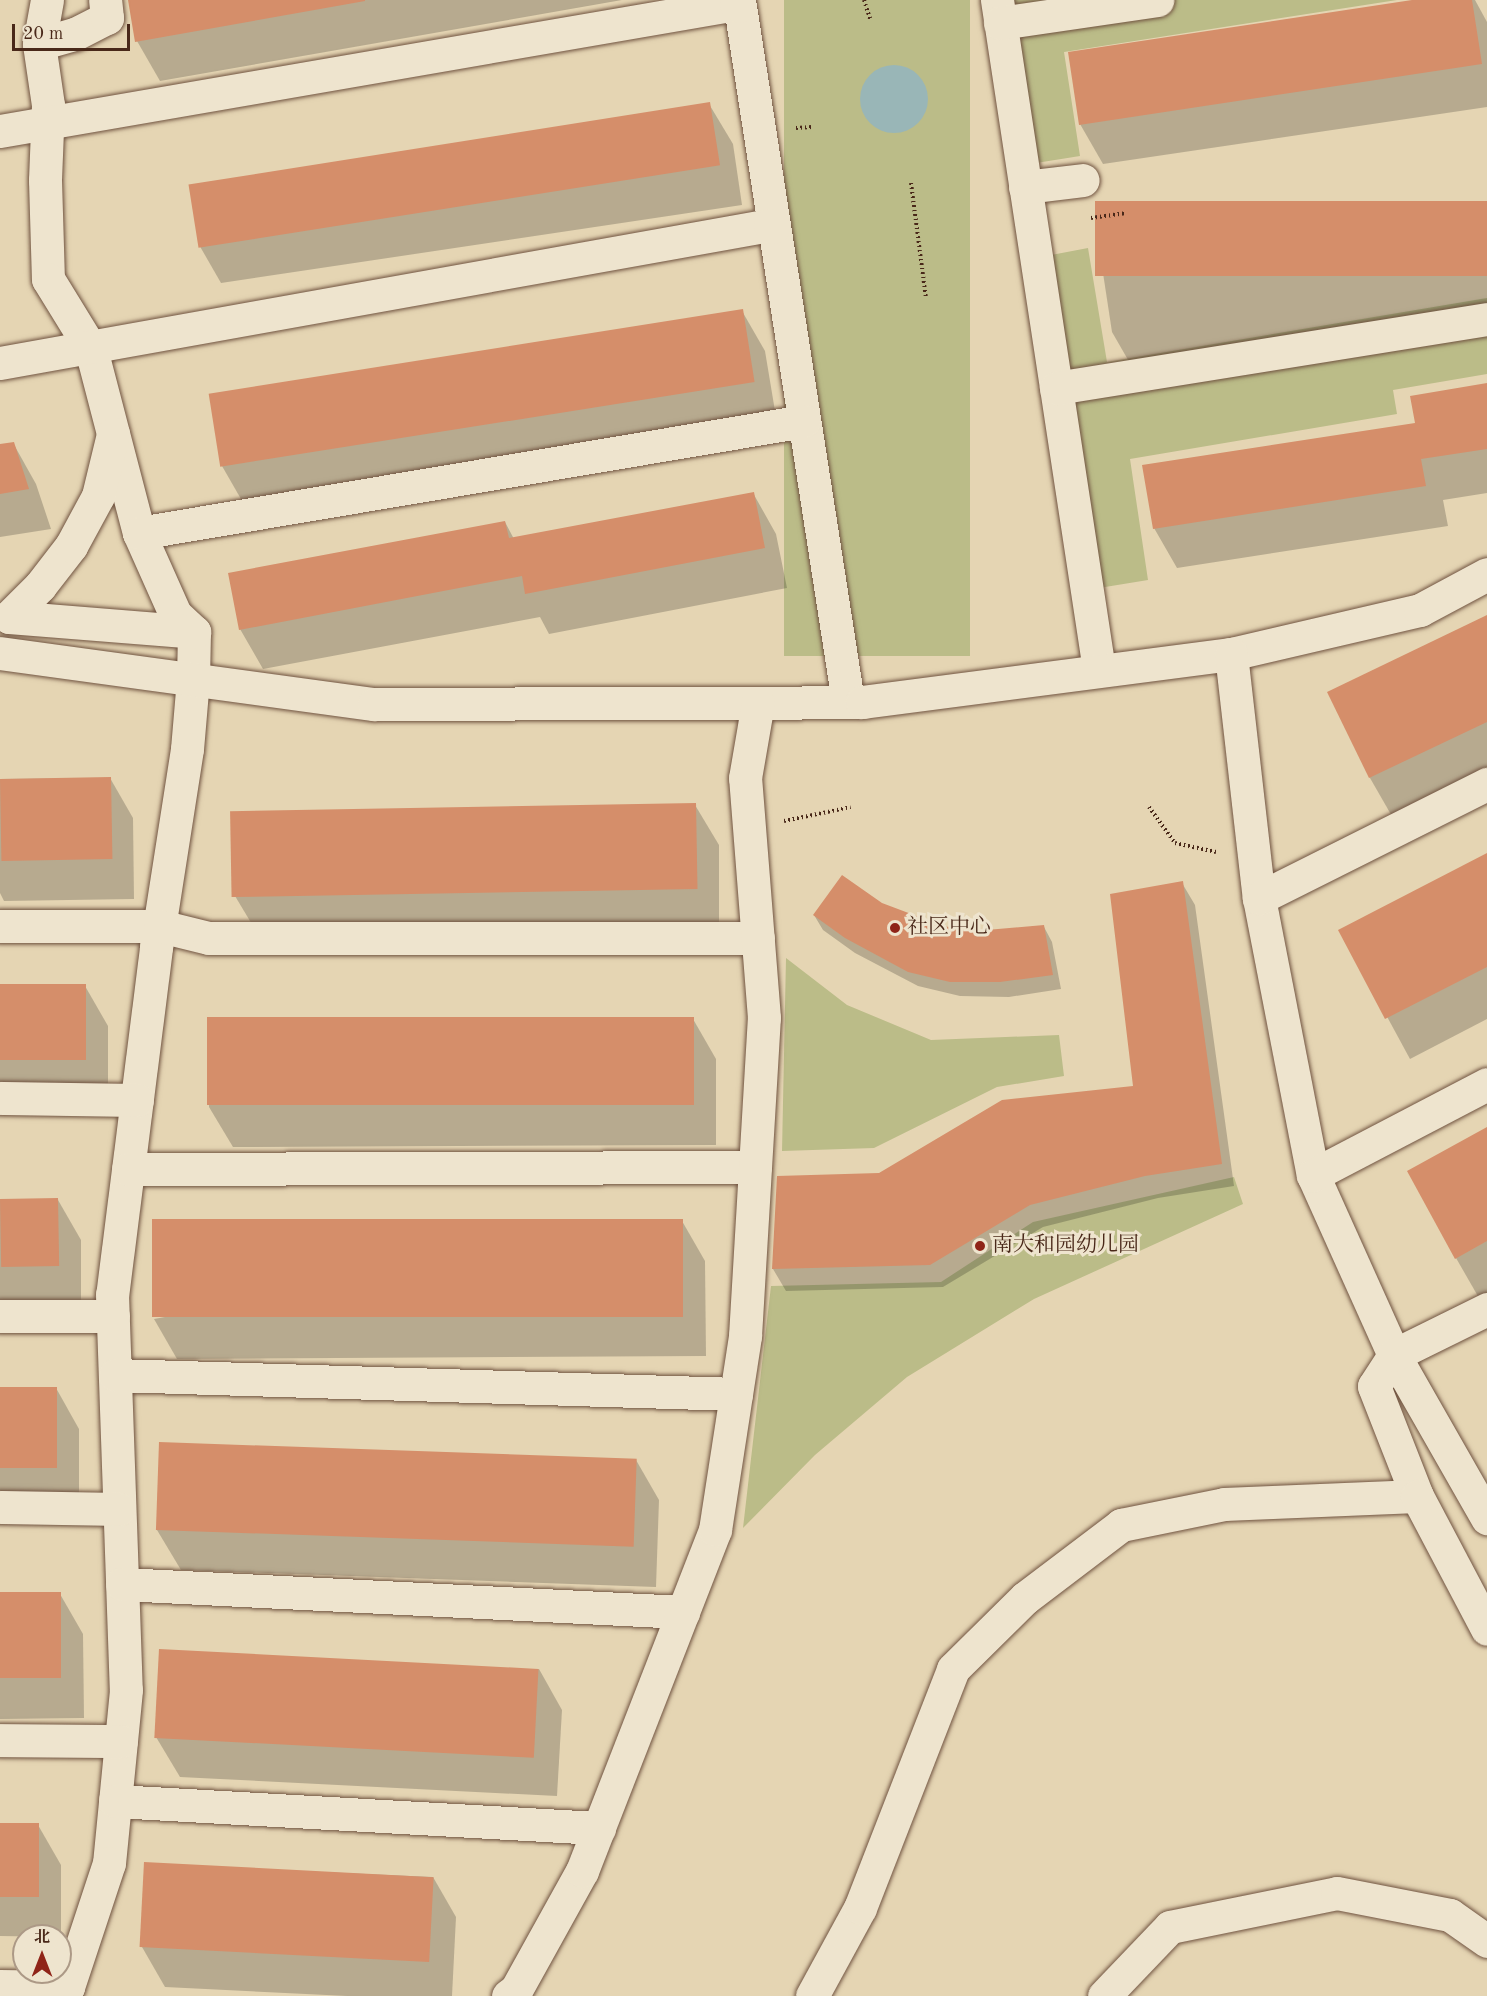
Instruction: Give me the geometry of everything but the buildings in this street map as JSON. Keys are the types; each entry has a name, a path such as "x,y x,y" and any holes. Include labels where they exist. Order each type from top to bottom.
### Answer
{"street":[{"path":"0,1986 65,1991 109,1863 126,1690 112,1294 160,926 187,749 193,678 194,632 175,614 139,533 114,430 91,349 48,279 45,180 48,105 39,44 47,0"},
{"path":"39,44 75,34 107,18 105,0"},
{"path":"1099,670 998,11 1157,0"},
{"path":"0,131 739,3 849,702"},
{"path":"1025,187 1083,180"},
{"path":"0,363 91,349 770,225 774,227"},
{"path":"1056,388 1487,319"},
{"path":"139,533 804,421"},
{"path":"114,430 98,496 71,546 40,586 9,617 194,632"},
{"path":"0,653 374,704 849,702 1232,654 1420,610 1487,574"},
{"path":"1232,654 1259,898 1313,1175 1394,1355 1487,1518"},
{"path":"508,1996 516,1990 582,1871 715,1530 745,1336 764,1018 746,778 758,703"},
{"path":"1259,898 1487,784"},
{"path":"0,926 160,926 208,938 758,938"},
{"path":"1313,1175 1487,1084"},
{"path":"0,1098 137,1100"},
{"path":"128,1169 755,1167"},
{"path":"1487,1309 1394,1355 1374,1386 1417,1496 1467,1596 1487,1629"},
{"path":"0,1316 113,1316"},
{"path":"115,1375 736,1394"},
{"path":"812,1996 860,1908 953,1669 1025,1598 1121,1525 1224,1504 1417,1496"},
{"path":"0,1507 120,1509"},
{"path":"122,1584 683,1612"},
{"path":"0,1740 121,1741"},
{"path":"115,1801 599,1828"},
{"path":"1104,1996 1170,1927 1337,1893 1450,1915 1487,1941"}],"path":[{"path":"864,0 870,19"},
{"path":"911,183 926,298"},
{"path":"1081,220 1125,213"},
{"path":"749,822 794,821 851,807"},
{"path":"1149,807 1176,843 1219,852 1253,848"}],"green space":[{"path":"784,0 970,0 970,656 784,656"},
{"path":"1010,0 1397,0 1064,52 1080,156 1036,163"},
{"path":"1088,248 1107,362 1487,298 1487,374 1393,390 1397,414 1130,459 1148,580 1099,588 1046,256"},
{"path":"786,958 847,1005 931,1040 1059,1035 1064,1076 997,1087 874,1148 782,1151"},
{"path":"1234,1177 1243,1204 1034,1299 907,1377 815,1455 743,1528 771,1286 941,1282 1033,1222"}],"water":[{"path":"894,65 907,68 918,75 925,86 928,99 925,112 918,123 907,130 894,133 881,130 870,123 863,112 860,99 863,86 870,75 881,68"}],"place":[{"name":"社区中心","path":"895,928"},
{"name":"南大和园幼儿园","path":"980,1246"}]}
